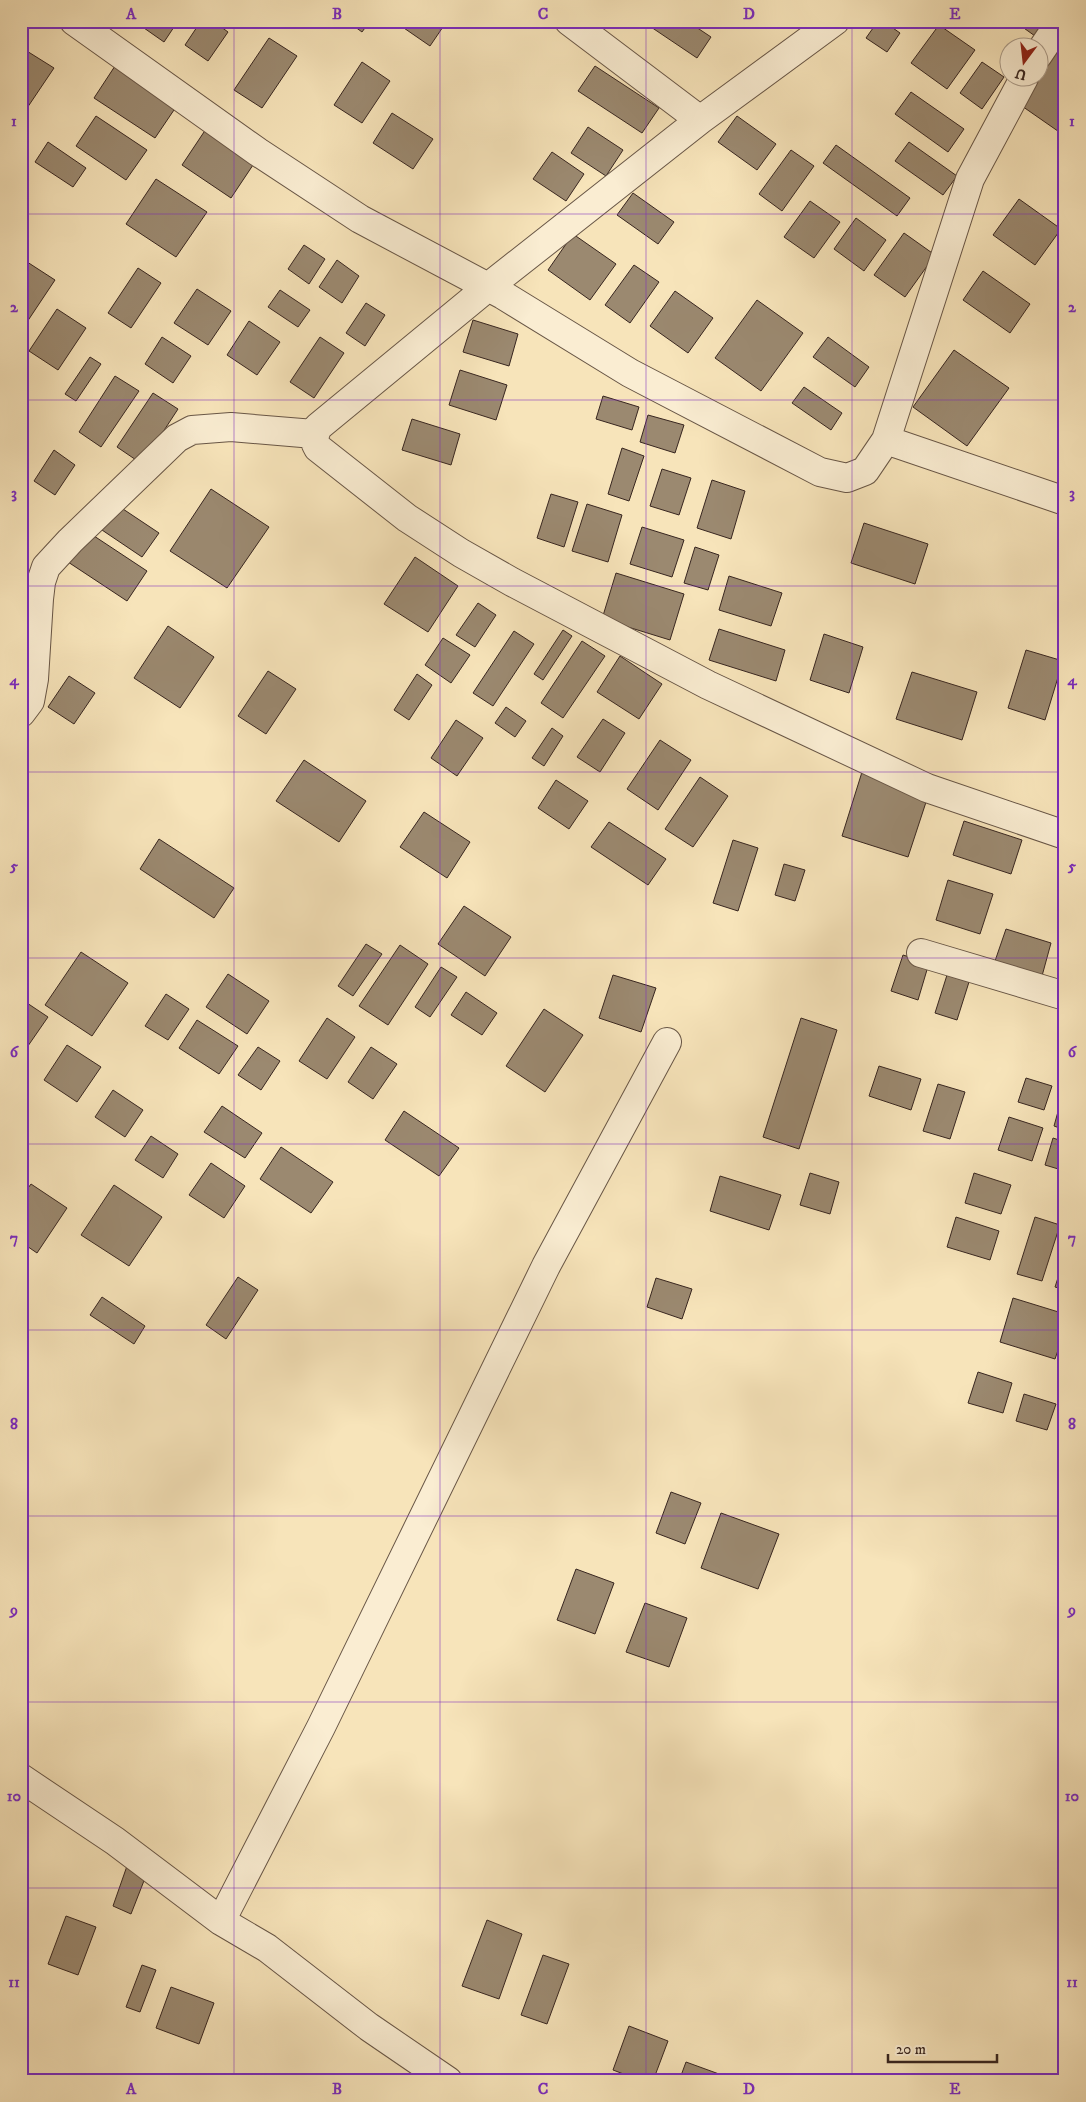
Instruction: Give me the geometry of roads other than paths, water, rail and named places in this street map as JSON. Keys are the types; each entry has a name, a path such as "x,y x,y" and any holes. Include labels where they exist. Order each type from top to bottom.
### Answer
{"street":[{"path":"74,21 258,152 360,219 488,287 630,373 820,472 846,478 865,471 886,440 970,179 1019,88"},
{"path":"569,21 700,120"},
{"path":"835,21 700,120 488,287 318,427 314,434 314,441 318,448 407,518 461,553 512,582 708,685 927,788 1065,835"},
{"path":"1048,40 1061,21"},
{"path":"21,713 30,701 34,680 39,599 41,582 46,567 70,541 177,438 192,430 230,427 314,434"},
{"path":"886,440 1065,501"},
{"path":"921,953 1065,996"},
{"path":"221,1921 321,1727 546,1266 667,1042"},
{"path":"21,1778 116,1841 221,1921 267,1948 369,2027 448,2081"}]}
